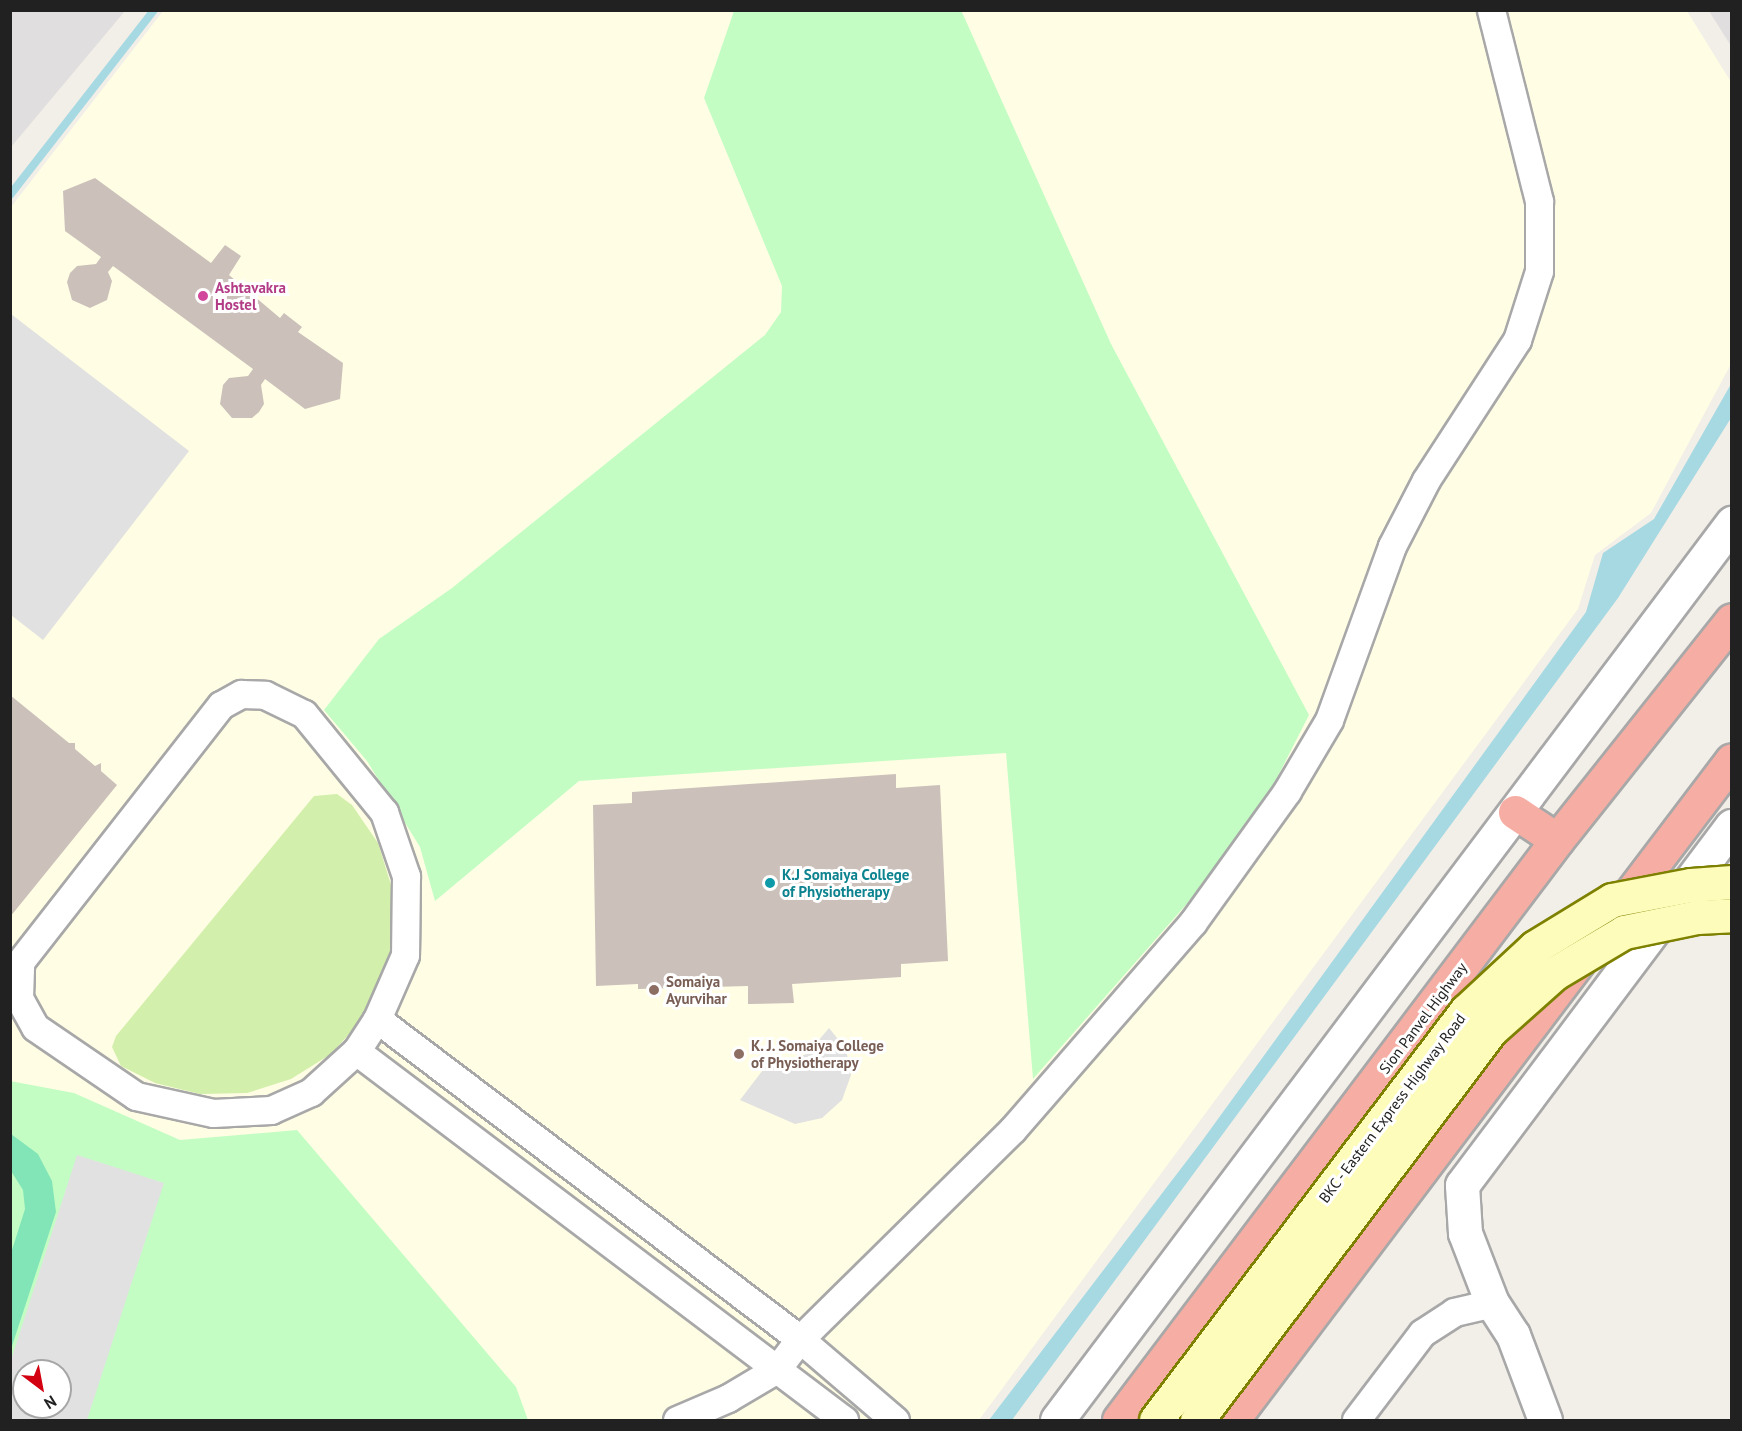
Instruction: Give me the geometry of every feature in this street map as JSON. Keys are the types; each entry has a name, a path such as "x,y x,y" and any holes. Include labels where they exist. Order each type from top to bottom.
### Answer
{"highway":[{"name":"Sion Panvel Highway","path":"1119,1420 1557,840 1731,620"},
{"path":"1232,1420 1731,760"},
{"path":"1515,812 1557,840"}],"main road":[{"name":"BKC - Eastern Express Highway Road","path":"1156,1420 1466,1011 1535,947 1612,900 1691,885 1731,882"},
{"path":"1197,1420 1491,1030 1555,973 1624,932 1697,917 1731,915"}],"street":[{"path":"677,1420 728,1398 777,1369 800,1338 1013,1129 1192,922 1287,791 1329,720 1392,546 1426,480 1517,340 1539,271 1539,201 1491,10"},
{"path":"1057,1420 1731,523"},
{"path":"241,694 265,695 304,714 384,812 406,876 405,955 376,1019 356,1051 311,1092 271,1110 213,1113 136,1096 35,1028 19,998 20,962 221,705 241,694"},
{"path":"1545,1420 1513,1335 1492,1304 1465,1233 1462,1185 1731,826"},
{"path":"376,1019 800,1338 895,1420"},
{"path":"356,1051 844,1420"},
{"path":"1356,1420 1422,1333 1454,1312 1492,1304"}],"shaded area":[{"path":"10,11 125,11 11,147"},
{"name":"Somaiya Ayurvihar","path":"163,11 1687,11 1731,82 1731,364 1651,513 1595,555 1578,609 979,1420 11,1420 11,207"},
{"path":"1709,11 1731,11 1731,46"},
{"path":"11,314 189,451 43,640 11,615"},
{"path":"829,1028 846,1049 851,1075 842,1100 822,1118 795,1124 740,1100 766,1066 807,1054"},
{"path":"77,1155 164,1183 87,1420 11,1420 11,1360"}],"green space":[{"path":"961,10 1111,344 1309,715 1249,833 1033,1079 1006,753 579,781 435,901 420,847 367,761 324,710 379,639 452,588 765,335 781,312 782,286 704,98 734,11"},
{"path":"337,794 352,805 378,843 392,888 394,934 384,979 362,1020 331,1054 291,1079 247,1093 200,1094 155,1083 121,1066 112,1047 116,1036 314,796"},
{"path":"10,1081 74,1093 180,1140 297,1130 516,1387 528,1420 11,1420"},
{"path":"11,1134 38,1154 52,1181 56,1212 11,1349 11,1253 25,1209 23,1190 11,1171"}],"water":[{"path":"1731,384 1731,418 1618,598 1012,1420 989,1420 1202,1141 1586,612 1603,553 1654,519"}],"building":[{"name":"Ashtavakra Hostel","path":"95,178 211,263 225,245 241,256 229,275 280,318 284,313 302,327 298,332 343,363 340,399 305,409 265,379 261,385 264,404 259,412 252,418 232,418 220,404 223,385 229,378 248,376 253,369 113,266 108,272 112,281 107,300 90,308 72,300 67,282 70,273 77,266 96,264 101,257 65,231 63,191"},
{"path":"10,695 69,743 75,743 75,749 95,766 101,763 101,771 117,785 10,917"},
{"name":"K.J Somaiya College of Physiotherapy","path":"896,774 896,788 940,785 948,961 901,964 901,977 792,984 794,1003 748,1004 748,986 638,989 638,984 596,986 593,805 632,803 632,792"}],"waterway":[{"path":"10,195 154,10"}],"place":[{"name":"Ashtavakra Hostel","path":"203,296"},
{"name":"K.J Somaiya College of Physiotherapy","path":"770,883"},
{"name":"Somaiya Ayurvihar","path":"654,990"},
{"name":"K. J. Somaiya College of Physiotherapy","path":"739,1054"}]}
